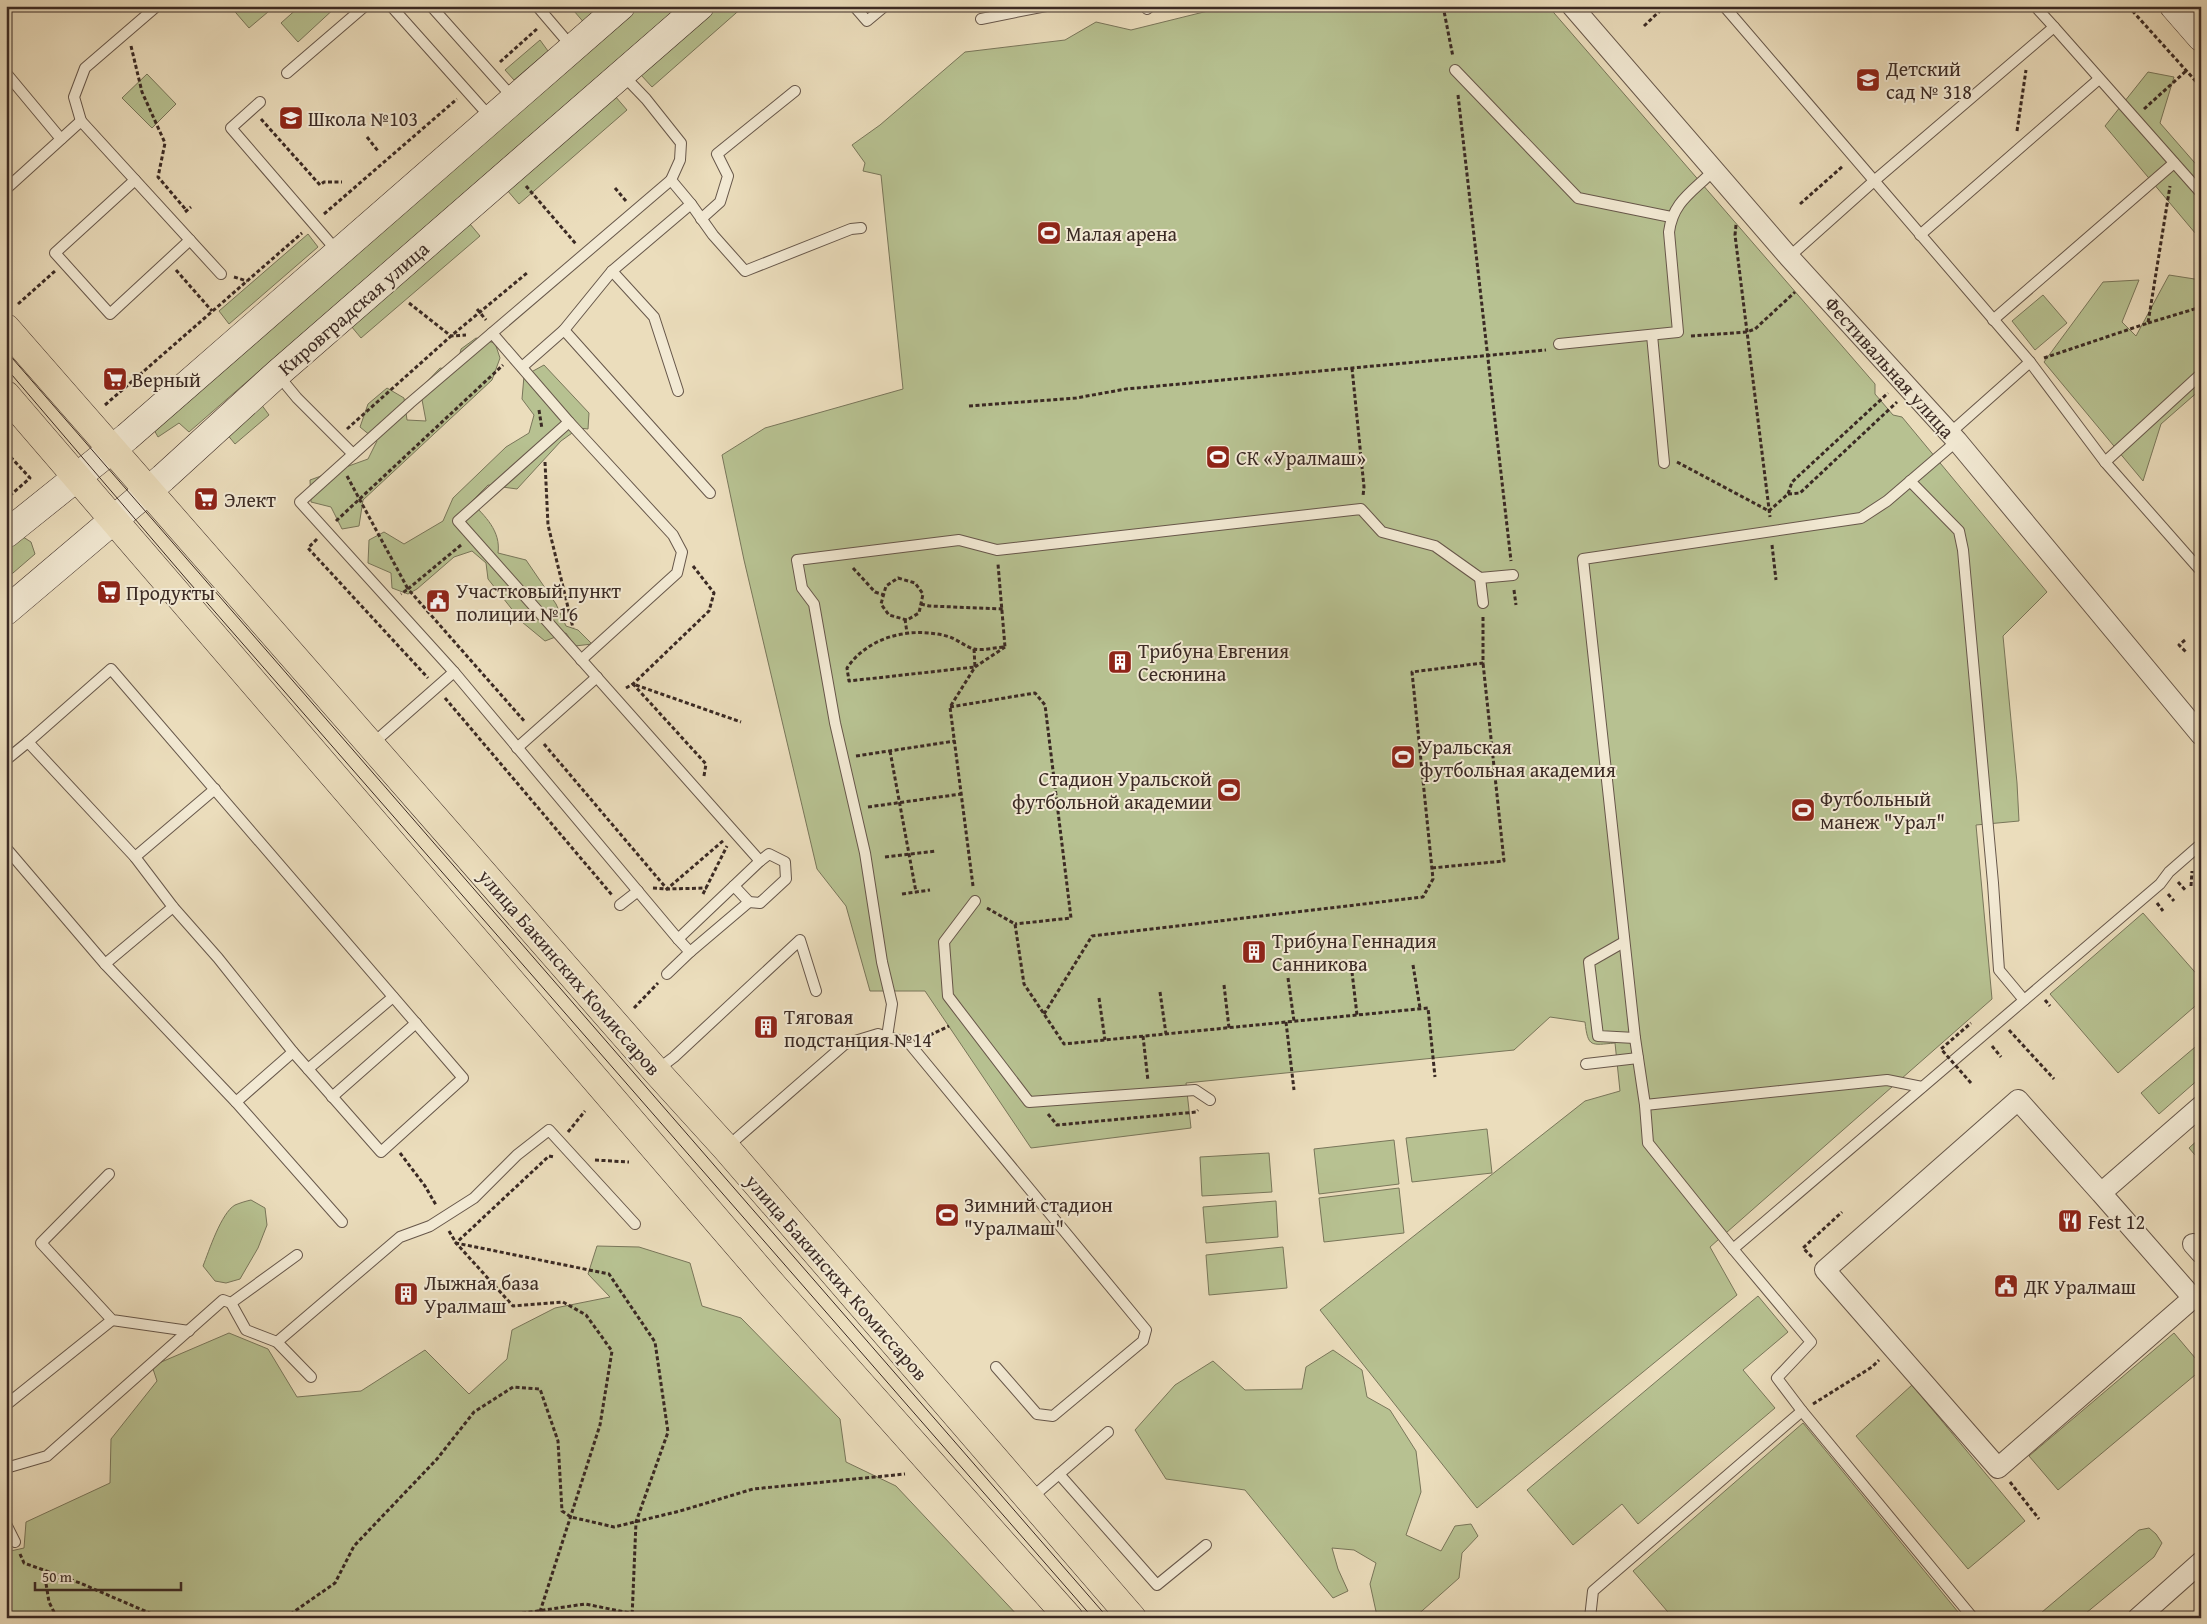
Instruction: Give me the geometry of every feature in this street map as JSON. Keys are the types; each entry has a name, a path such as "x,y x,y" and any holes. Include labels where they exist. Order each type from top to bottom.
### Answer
{"main road":[{"path":"6,534 113,448 621,6"},
{"name":"Кировградская улица","path":"6,612 150,490 277,374 511,169 623,75 700,6"},
{"path":"2174,6 2201,38"},
{"name":"улица Бакинских Комиссаров","path":"6,328 150,490 656,1071 726,1148 1132,1618"},
{"path":"6,395 775,1288 1066,1613"}],"street":[{"name":"Фестивальная улица","path":"1572,6 1789,257 1953,437 2201,735"},
{"path":"2015,1096 2106,1188 2197,1303 1998,1468 1825,1270 2015,1096"},
{"path":"2106,1188 2201,1106"},
{"path":"2138,1618 2201,1562"}],"lane":[{"path":"157,6 128,34 85,68 74,97 81,121 221,274"},
{"path":"287,73 365,6"},
{"path":"391,6 492,119"},
{"path":"431,6 514,99"},
{"path":"537,6 573,48"},
{"path":"854,6 867,21 885,6"},
{"path":"981,19 1046,6"},
{"path":"1724,6 2030,362 2105,462 2201,571"},
{"path":"2035,6 2201,193"},
{"path":"1789,257 1874,181 2054,27"},
{"path":"1455,70 1578,198 1671,217"},
{"path":"6,73 61,139"},
{"path":"623,75 646,99 680,143 680,160 671,180 352,454 300,502 454,672 690,952"},
{"path":"1920,235 2099,78"},
{"path":"701,219 720,202 728,176 717,154 795,91"},
{"path":"257,106 232,128 338,252"},
{"path":"6,189 81,121"},
{"path":"1993,320 2174,163"},
{"path":"1558,346 1652,337 1678,332 1669,232 1671,217 1680,202 1714,170"},
{"path":"135,180 55,254 110,314 190,240"},
{"path":"671,180 745,271 851,229 861,228"},
{"path":"522,367 564,330 612,271 691,204"},
{"path":"612,271 654,316 678,391"},
{"path":"564,330 710,493"},
{"path":"492,333 569,422 673,535 682,552 677,573 581,660"},
{"path":"1652,337 1664,463"},
{"path":"1972,1618 1777,1378 1811,1342 1732,1249 1648,1142 1624,942 1583,559 1862,518 1888,501 1910,481 2030,362"},
{"path":"277,374 297,398 352,454"},
{"path":"2105,462 2201,374"},
{"path":"569,422 458,521 760,861"},
{"path":"1910,481 1958,531 1961,541 1993,883 1999,970 2024,1000"},
{"path":"887,1037 892,1004 882,962 865,853 843,758 814,604 802,588 797,560 958,540 997,550 1361,509 1382,532 1435,546 1480,578 1513,575"},
{"path":"1480,578 1483,602"},
{"path":"6,760 111,669 463,1078 381,1152 293,1052 135,857 28,742"},
{"path":"371,746 454,672"},
{"path":"517,748 597,676"},
{"path":"135,857 215,790"},
{"path":"1732,1249 2160,884 2169,872 2201,844"},
{"path":"6,848 105,964 236,1102 342,1222"},
{"path":"667,974 749,902 760,902 786,879 785,862 769,854 678,939"},
{"path":"734,886 749,902"},
{"path":"620,905 635,888"},
{"path":"975,901 944,942 948,996 1029,1102 1195,1090 1210,1100"},
{"path":"105,964 173,906"},
{"path":"656,1071 674,1057 800,940 816,991"},
{"path":"1624,942 1589,962 1598,1036 1635,1038"},
{"path":"308,1069 393,996"},
{"path":"332,1097 416,1023"},
{"path":"726,1148 845,1044 878,1034 909,1043 1146,1330 1143,1341 1053,1416 1037,1414 996,1367"},
{"path":"236,1102 293,1052"},
{"path":"1586,1064 1638,1058"},
{"path":"1645,1105 1888,1080 1922,1087"},
{"path":"277,1342 400,1237 430,1226 474,1198 517,1155 549,1130 635,1224"},
{"path":"109,1174 41,1243 112,1320 189,1331"},
{"path":"231,1303 297,1255"},
{"path":"6,1468 47,1456 223,1300 231,1303 246,1330 277,1342 310,1377"},
{"path":"6,1406 112,1320"},
{"path":"1590,1618 1593,1591 1802,1411"},
{"path":"1029,1499 1108,1432"},
{"path":"1059,1474 1157,1585 1206,1545"},
{"path":"6,1524 14,1542"}],"path":[{"path":"489,71 564,6"},
{"path":"1442,6 1455,70 1508,531"},
{"path":"1644,26 1665,6"},
{"path":"2128,6 2201,88"},
{"path":"128,34 142,92 165,143 158,177 187,210"},
{"path":"2013,154 2029,48"},
{"path":"2134,118 2186,71"},
{"path":"105,405 467,91"},
{"path":"257,106 320,185 324,182 342,182"},
{"path":"367,138 378,151"},
{"path":"1800,204 1854,156"},
{"path":"2148,323 2174,163"},
{"path":"511,169 584,254"},
{"path":"1740,220 1736,224 1735,235 1766,488"},
{"path":"168,260 212,311"},
{"path":"18,304 64,263"},
{"path":"337,438 450,336 527,273"},
{"path":"1652,337 1747,332 1755,329 1799,288"},
{"path":"408,303 450,336 492,333"},
{"path":"2030,362 2201,307"},
{"path":"969,406 1076,398 1126,389 1488,356 1558,346"},
{"path":"512,356 308,548 437,688 620,905"},
{"path":"1352,368 1364,487 1361,509"},
{"path":"535,382 544,445 548,525 581,660"},
{"path":"1172,385 1173,391"},
{"path":"1678,463 1769,511 1788,494 1792,482 1888,392"},
{"path":"1788,494 1800,493 1806,488 1897,402"},
{"path":"6,452 30,478 6,499"},
{"path":"342,464 358,500 408,588"},
{"path":"1771,531 1776,580"},
{"path":"997,550 1004,609 1005,647"},
{"path":"612,694 633,684 709,611 714,593 682,552"},
{"path":"840,554 875,592 884,595"},
{"path":"898,578 915,583 923,594 921,604 919,613 907,620 889,615 881,604 886,586 898,578"},
{"path":"1432,868 1504,861 1483,663 1483,602"},
{"path":"921,604 929,606 1004,609"},
{"path":"905,619 906,633"},
{"path":"975,667 849,681 847,668 854,656 877,641 906,633 931,632 962,642 974,650 1005,647"},
{"path":"2185,640 2179,644 2186,652"},
{"path":"950,707 1035,693 1045,705 1072,918 1015,924 975,901 950,707 975,667 1005,647"},
{"path":"974,650 975,667"},
{"path":"1044,1014 1092,936 1422,897 1433,879 1412,672 1483,663"},
{"path":"633,684 742,722"},
{"path":"633,684 706,764 702,796"},
{"path":"843,758 954,741"},
{"path":"890,751 916,892"},
{"path":"855,809 961,794"},
{"path":"702,896 734,832"},
{"path":"885,857 936,851"},
{"path":"2191,886 2192,870"},
{"path":"2178,883 2186,891"},
{"path":"635,888 667,890 734,886"},
{"path":"2196,892 2201,888"},
{"path":"902,894 930,890"},
{"path":"1015,924 1024,984 1064,1044 1428,1008 1435,1077"},
{"path":"1413,965 1420,1008"},
{"path":"1352,972 1357,1015"},
{"path":"634,1008 667,974"},
{"path":"1288,978 1294,1021"},
{"path":"1224,985 1229,1028"},
{"path":"1160,992 1166,1034"},
{"path":"1099,998 1105,1040"},
{"path":"2045,999 2050,1006"},
{"path":"1286,1022 1294,1090"},
{"path":"1971,1023 1941,1049 1971,1083"},
{"path":"909,1043 932,1035 949,1026"},
{"path":"1143,1036 1149,1093"},
{"path":"1987,1040 2001,1056"},
{"path":"2017,1040 2054,1079"},
{"path":"1039,1101 1057,1124 1196,1112 1210,1100"},
{"path":"391,1142 425,1186 456,1243 513,1306 563,1302 586,1316 612,1351 600,1425 538,1618"},
{"path":"456,1243 550,1156 629,1162"},
{"path":"1825,1270 1803,1248 1842,1212"},
{"path":"456,1243 609,1274 655,1342 668,1432 636,1522 632,1616"},
{"path":"1802,1411 1872,1367 1892,1346"},
{"path":"285,1618 335,1584 354,1546 437,1459 474,1412 513,1388 540,1389 558,1441 562,1511 571,1517 614,1527 753,1489 905,1474"},
{"path":"1998,1468 2039,1519"},
{"path":"14,1542 24,1562 161,1618"},
{"path":"44,1570 49,1602 57,1618"},
{"path":"490,1618 585,1604 632,1616 655,1618"}],"green space":[{"path":"230,6 275,6 249,28"},
{"path":"300,6 337,6 298,42 281,23"},
{"path":"580,6 607,6 586,25 574,11"},
{"path":"631,6 679,6 189,432 179,423 158,437 153,428"},
{"path":"719,6 744,6 652,87 641,75"},
{"name":"Уральская футбольная академия","path":"1228,6 1548,6 1875,384 1875,394 1893,415 1902,417 2047,592 2003,636 2019,821 1976,825 1992,999 1710,1247 1737,1295 1477,1508 1320,1310 1585,1101 1620,1091 1615,1043 1592,1043 1589,1041 1585,1022 1550,1017 1514,1050 1186,1083 1191,1128 1031,1148 925,991 870,991 846,906 817,869 744,560 722,455 765,428 903,389 881,175 863,171 865,163 852,145 880,125 965,52 1065,40 1096,22 1131,30"},
{"path":"540,40 548,51 514,80 505,70"},
{"path":"2148,72 2174,77 2160,123 2201,170 2201,240 2105,126"},
{"path":"147,74 176,104 152,128 122,98"},
{"path":"615,96 627,110 519,204 507,190"},
{"path":"470,224 480,236 361,338 351,326"},
{"path":"308,234 318,247 229,324 219,311"},
{"path":"2169,275 2201,280 2201,389 2161,424 2143,481 2044,362 2103,282 2139,280 2122,322 2136,336"},
{"path":"2043,295 2067,323 2035,350 2012,321"},
{"path":"476,338 495,343 500,358 492,380 363,500 359,526 342,529 331,507 311,502 310,480 368,459 377,441 360,427 368,404 387,388 404,398 407,420 426,421 420,389 440,368 456,371 461,349"},
{"path":"544,365 589,413 588,429 579,428 561,441 517,489 488,485 471,502 491,524 497,538 498,553 526,560 556,604 566,626 578,630 592,644 575,646 566,633 545,641 522,622 488,579 486,563 472,551 454,557 417,589 408,594 392,588 391,573 368,563 369,540 384,532 404,544 443,521 453,498 506,447 529,433 534,415 522,399 524,376"},
{"path":"261,404 269,415 235,444 226,433"},
{"path":"20,535 31,542 35,554 6,579 6,547"},
{"path":"2143,913 2201,979 2201,1001 2118,1073 2050,994"},
{"path":"2201,1042 2201,1077 2159,1114 2141,1093"},
{"path":"1487,1129 1492,1173 1412,1182 1406,1138"},
{"path":"2201,1137 2201,1162 2189,1148"},
{"path":"1394,1140 1399,1184 1319,1194 1314,1149"},
{"path":"1269,1153 1272,1192 1202,1196 1200,1157"},
{"path":"1399,1188 1404,1233 1324,1242 1319,1198"},
{"path":"251,1200 265,1208 267,1225 258,1248 240,1279 226,1283 215,1281 203,1266 216,1233 230,1209 235,1205"},
{"path":"1276,1201 1278,1237 1206,1243 1203,1207"},
{"path":"597,1246 639,1247 690,1263 702,1306 741,1318 840,1419 846,1462 896,1486 1020,1618 6,1618 6,1552 24,1548 26,1522 110,1483 111,1439 157,1381 152,1366 229,1333 268,1349 297,1397 361,1391 425,1350 469,1394 507,1359 512,1330 555,1308 610,1297 588,1274"},
{"path":"1283,1247 1287,1288 1209,1295 1206,1255"},
{"path":"1758,1296 1788,1332 1743,1370 1775,1408 1638,1524 1622,1504 1573,1545 1527,1490"},
{"path":"2174,1333 2201,1365 2201,1370 2058,1490 2029,1456"},
{"path":"1333,1350 1362,1370 1367,1397 1390,1410 1416,1451 1421,1492 1406,1535 1441,1551 1455,1526 1471,1524 1478,1536 1462,1553 1459,1578 1414,1618 1381,1618 1377,1616 1370,1584 1376,1563 1354,1550 1332,1548 1338,1569 1348,1591 1333,1598 1245,1490 1166,1479 1135,1430 1175,1385 1213,1361 1245,1390 1302,1389 1306,1367"},
{"path":"1912,1385 2025,1521 1968,1569 1856,1436"},
{"path":"1803,1423 1963,1618 1673,1618 1633,1571"},
{"path":"2149,1528 2162,1543 2154,1557 2080,1618 2035,1618 2139,1530"}],"tram line":[{"path":"6,351 1108,1618"},
{"path":"6,368 188,581 1093,1618"}],"place":[{"name":"Детский сад № 318","path":"1868,80"},
{"name":"Школа №103","path":"291,118"},
{"name":"Малая арена","path":"1049,233"},
{"name":"Верный","path":"115,379"},
{"name":"СК «Уралмаш»","path":"1218,457"},
{"name":"Элект","path":"206,499"},
{"name":"Продукты","path":"109,592"},
{"name":"Участковый пункт полиции №16","path":"438,601"},
{"name":"Трибуна Евгения Сесюнина","path":"1120,662"},
{"name":"Уральская футбольная академия","path":"1403,757"},
{"name":"Стадион Уральской футбольной академии","path":"1229,790"},
{"name":"Футбольный манеж \"Урал\"","path":"1803,810"},
{"name":"Трибуна Геннадия Санникова","path":"1254,952"},
{"name":"Тяговая подстанция №14","path":"766,1027"},
{"name":"Зимний стадион \"Уралмаш\"","path":"947,1215"},
{"name":"Fest 12","path":"2070,1221"},
{"name":"ДК Уралмаш","path":"2006,1286"},
{"name":"Лыжная база Уралмаш","path":"406,1294"}]}
